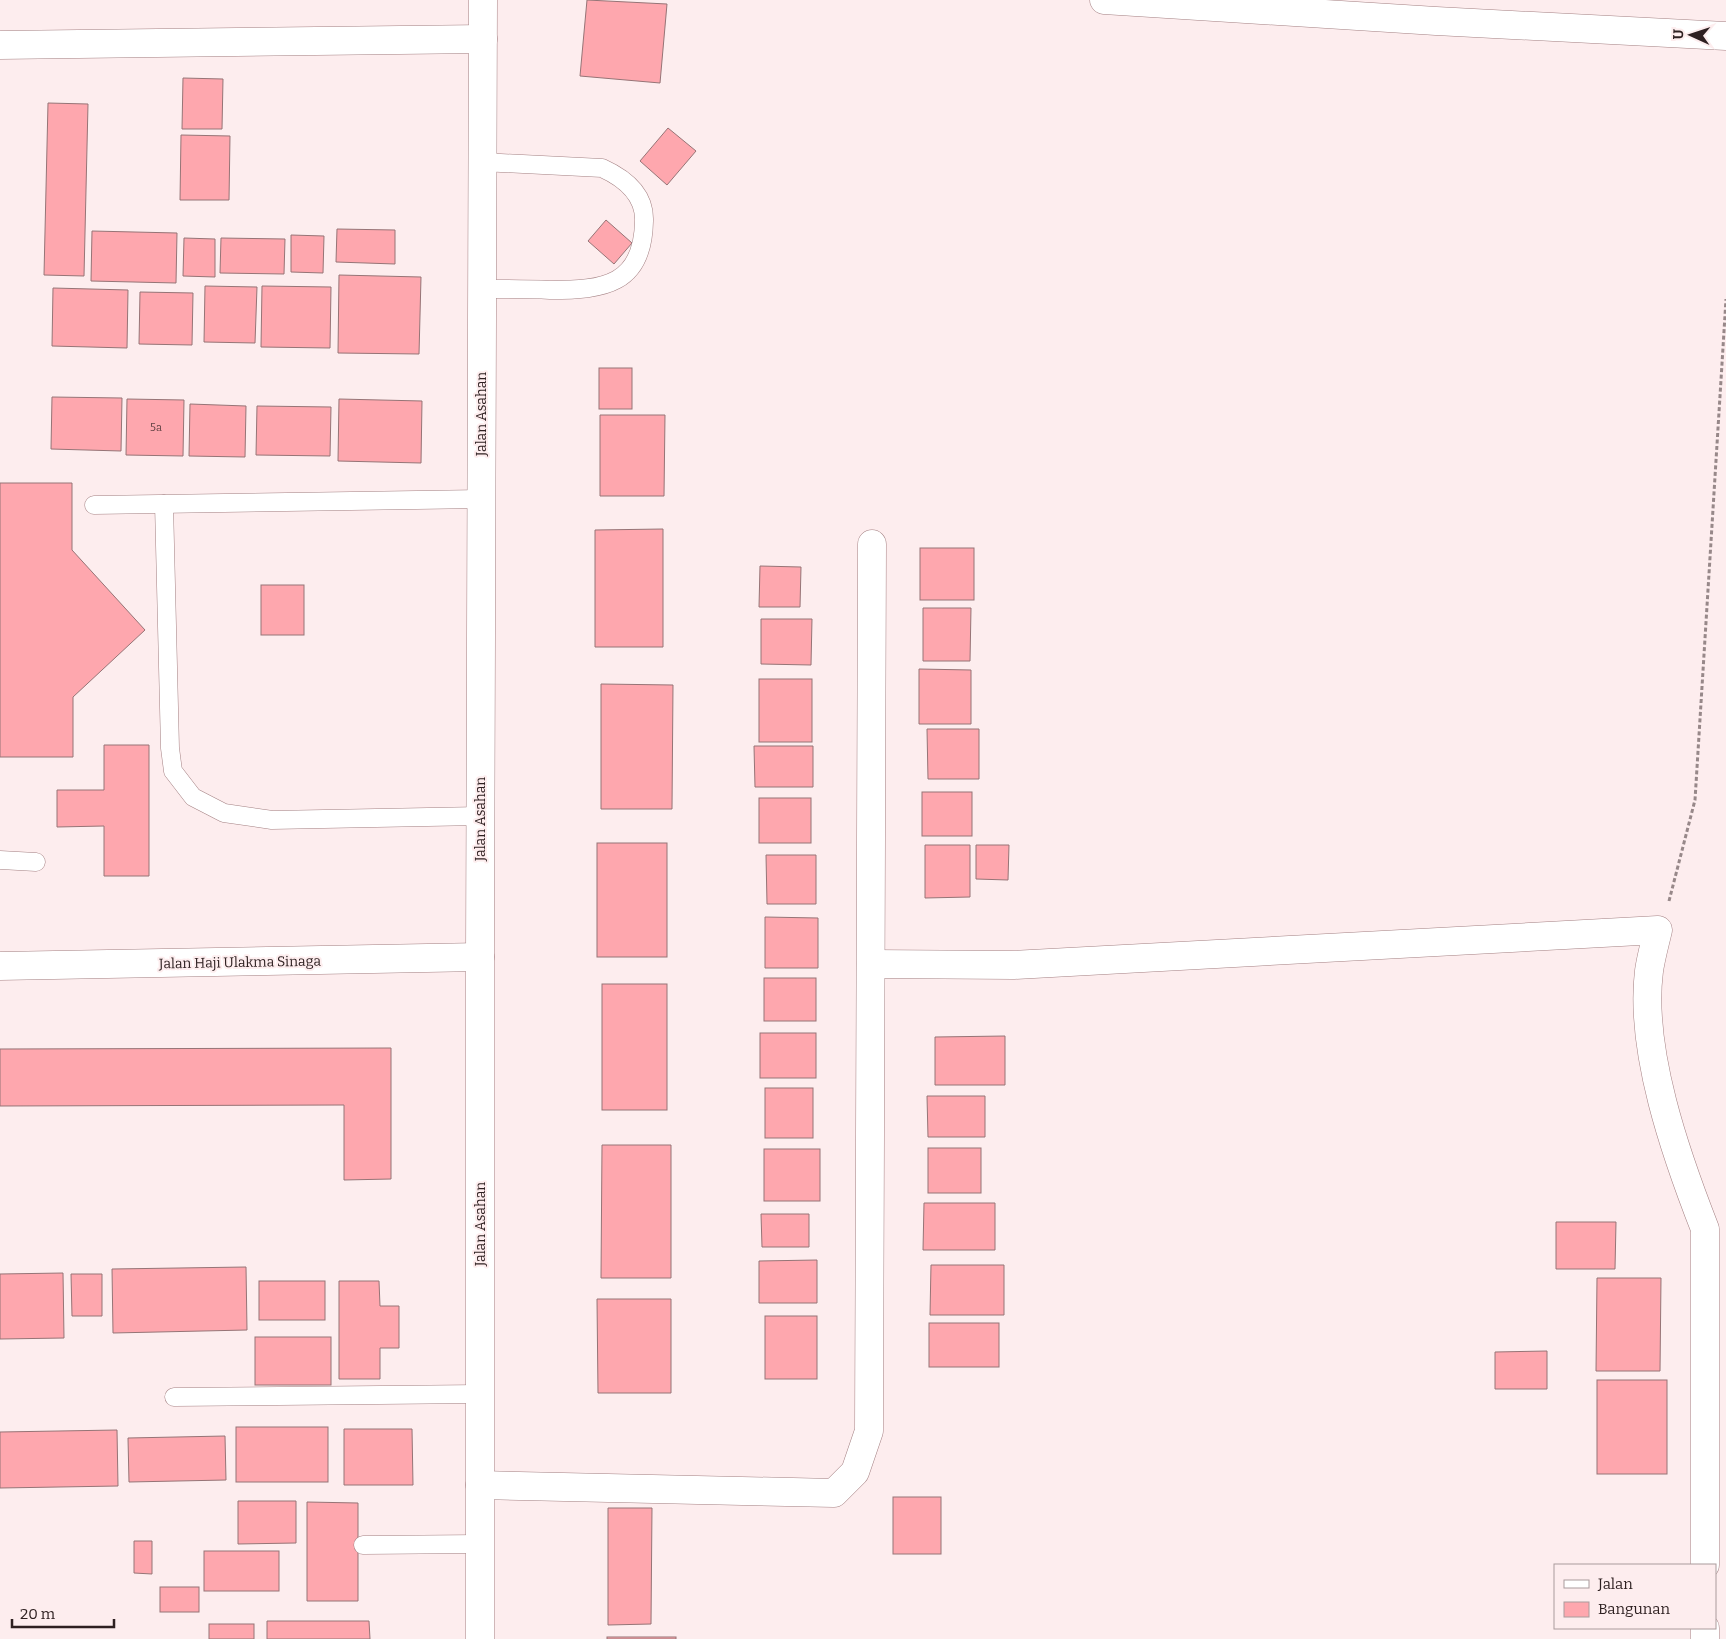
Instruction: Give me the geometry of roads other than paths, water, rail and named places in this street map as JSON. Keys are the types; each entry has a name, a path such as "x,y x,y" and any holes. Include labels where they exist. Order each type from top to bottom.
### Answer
{"street":[{"name":"Jalan Asahan","path":"480,1639 480,816 483,0"},
{"path":"1104,0 1437,11 1726,36"},
{"path":"0,44 483,39"},
{"path":"480,1485 834,1493 854,1472 869,1431 872,544"},
{"path":"871,964 1014,965 1658,930 1649,971 1649,1025 1658,1078 1671,1130 1688,1187 1705,1229 1705,1564"},
{"name":"Jalan Haji Ulakma Sinaga","path":"0,966 480,958"}],"lane":[{"path":"481,289 581,290 612,284 623,277 639,254 644,233 644,214 640,199 632,188 618,175 602,168 482,162"},
{"path":"94,505 482,499"},
{"path":"164,504 170,748 173,771 193,797 224,813 272,820 480,816"},
{"path":"0,860 36,862"},
{"path":"174,1397 480,1394"},
{"path":"363,1545 480,1544"}]}
